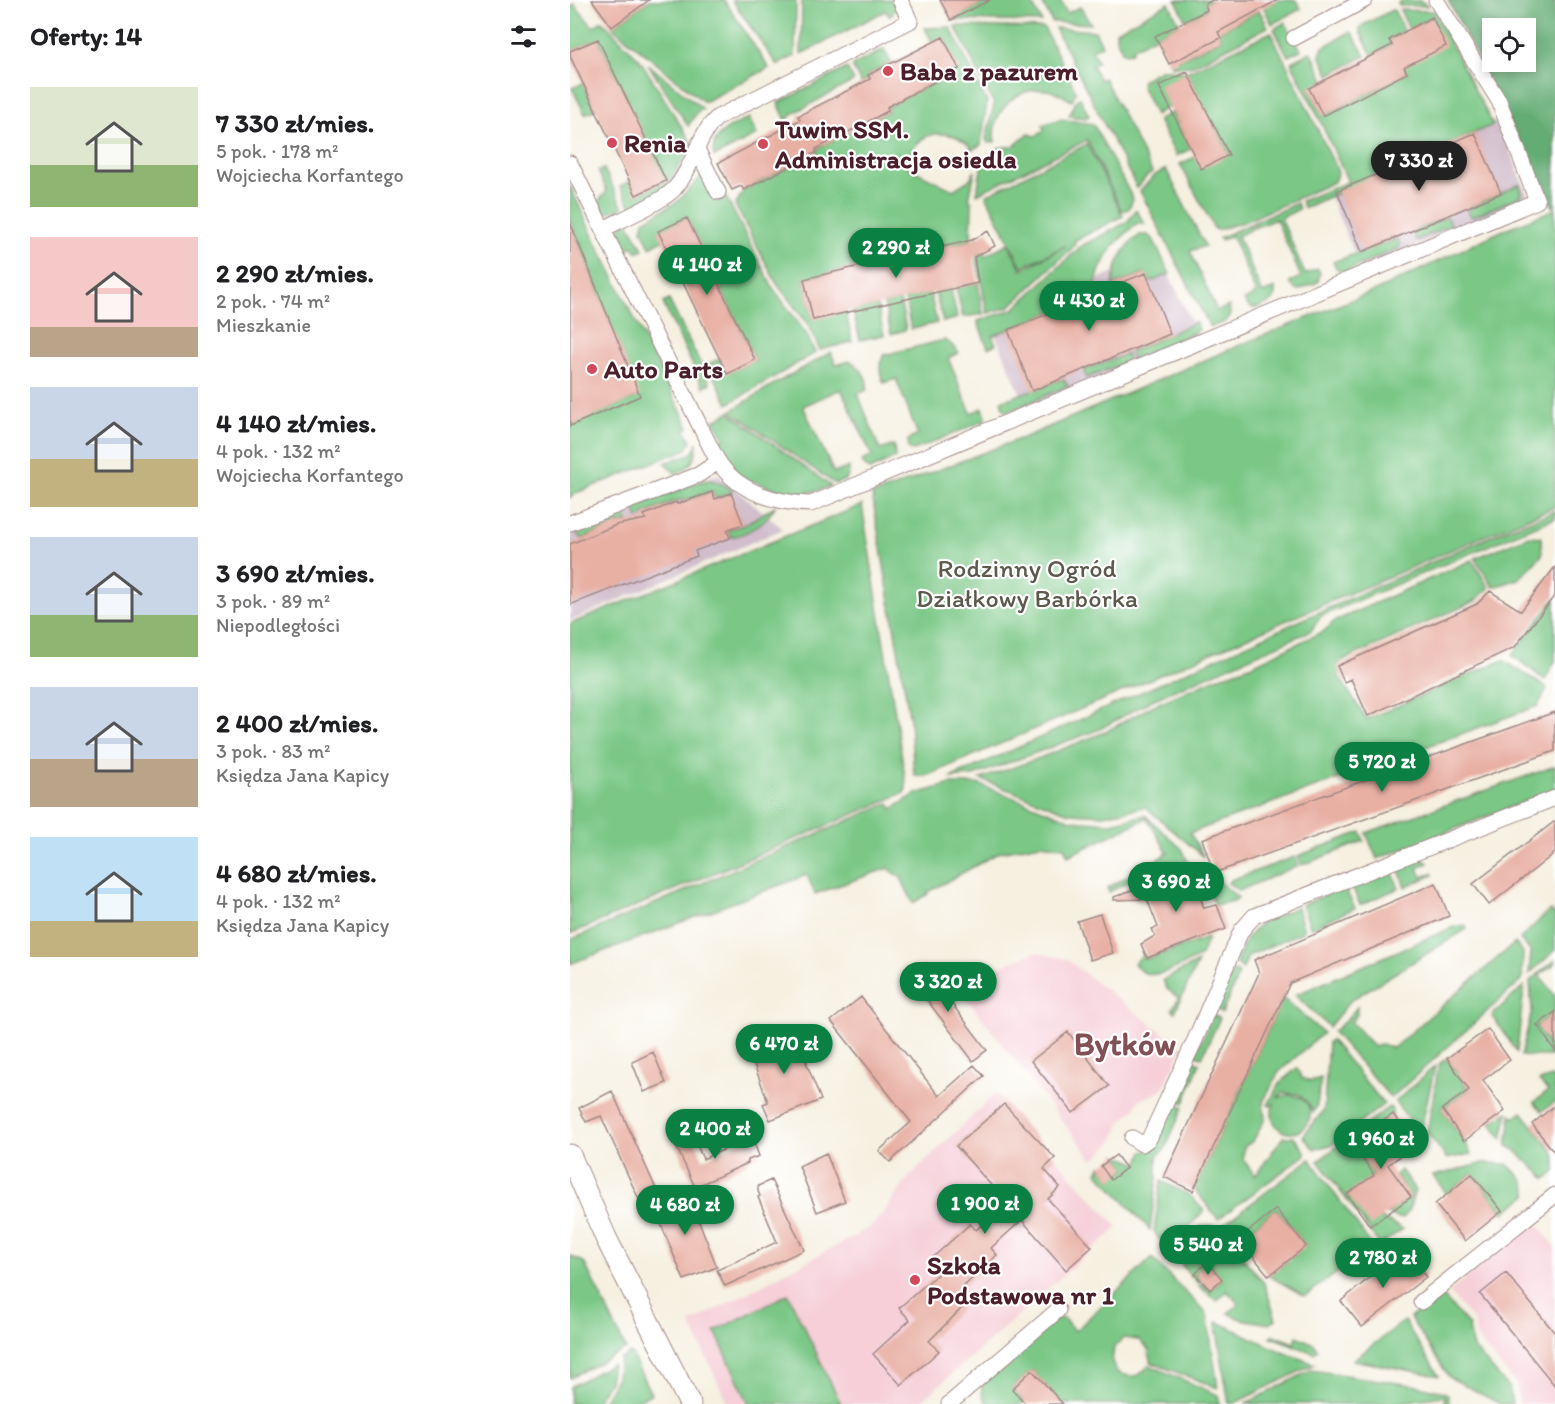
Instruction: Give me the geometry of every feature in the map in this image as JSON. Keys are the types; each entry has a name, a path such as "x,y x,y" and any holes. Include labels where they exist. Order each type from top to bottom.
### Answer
{"street":[{"path":"603,229 652,204 675,188 693,159 710,124 718,117 910,21 900,0"},
{"path":"1294,38 1365,0"},
{"path":"570,163 718,462 733,478 770,499 793,504 811,504 1537,201 1499,101 1436,0"},
{"path":"698,149 718,192"},
{"path":"570,523 698,475 718,462"},
{"path":"1132,1138 1142,1144 1149,1139 1195,1040 1241,931 1254,916 1555,798"},
{"path":"570,1155 606,1238 690,1404"},
{"path":"1421,1302 1555,1196"},
{"path":"959,1401 1058,1310"}],"shaded area":[{"path":"1498,122 1529,198 1361,269 1329,194"},
{"path":"1159,254 1198,336 1027,409 990,322"},
{"path":"718,474 783,529 570,621 570,527"},
{"path":"1035,952 1066,959 1182,1048 1162,1091 1139,1100 1134,1110 1121,1122 1112,1143 1093,1160 955,984"},
{"name":"Szkoła Podstawowa nr 1","path":"996,1093 1118,1227 918,1404 728,1404 690,1323 871,1226 909,1177"},
{"path":"1536,1223 1555,1246 1555,1404 1520,1404 1516,1385 1477,1338 1474,1322 1449,1292"}],"green space":[{"path":"649,0 724,0 769,68 704,102 612,27"},
{"path":"732,0 796,0 795,56 777,65"},
{"path":"802,0 894,0 895,7 890,16 885,11 801,54"},
{"path":"977,0 1030,0 1042,22 951,20 980,5"},
{"path":"1041,0 1060,0 1067,13 1080,7 1091,24 1052,22"},
{"path":"1176,0 1212,0 1205,4 1207,10 1186,21"},
{"path":"1254,0 1268,27 1194,65 1180,67 1171,65 1222,39 1218,32 1259,11"},
{"path":"1260,0 1272,3 1278,0 1296,0 1301,9 1272,24"},
{"path":"1403,0 1421,1 1428,6 1400,6 1398,3"},
{"path":"1448,0 1555,0 1555,209 1485,72 1536,72 1536,18 1482,18 1482,67"},
{"path":"1169,3 1179,24 1133,48 1132,52 1123,53 1116,38 1116,31"},
{"path":"574,4 593,27 602,21 640,60 693,145 665,188 631,207 620,186 630,181 637,195 665,181 598,39 570,51 570,8"},
{"path":"1392,10 1404,31 1389,40 1392,45 1372,55 1360,29 1363,25"},
{"path":"1400,10 1434,11 1493,125 1304,208 1301,201 1348,182 1291,62 1312,53 1324,80 1309,89 1324,116 1407,73 1404,67 1432,17 1409,29"},
{"path":"1285,22 1301,50 1288,56 1274,29"},
{"path":"955,26 1044,28 1076,91 1072,101 1046,90 1025,92 1007,104 1001,112 994,131 995,142 988,143 986,139 994,104"},
{"path":"950,27 987,102 981,145 971,150 970,146 954,136 936,134 929,136 922,139 912,150 907,167 953,190 969,180 975,171 969,199 972,203 971,240 804,279 813,319 846,312 852,342 820,350 807,323 777,284 735,205 744,190 817,153 816,149 888,111 887,107 959,70 943,37 932,42 925,28"},
{"path":"1055,28 1095,31 1102,45 1092,50 1098,62 1092,65 1100,80 1104,78 1152,172 1137,188"},
{"path":"1271,32 1338,172 1334,182 1244,222 1217,230 1180,164 1195,157 1229,154 1187,73 1170,106 1155,115 1141,85 1142,80 1162,69 1187,72"},
{"path":"1350,32 1365,56 1329,75 1320,55 1323,47"},
{"path":"884,49 891,63 868,75 870,79 861,83 852,66"},
{"path":"648,64 703,109 698,111 688,126"},
{"path":"847,68 854,81 794,113 786,120 778,103"},
{"path":"583,83 595,110 585,114 572,88"},
{"path":"1080,98 1089,116 1086,118 1069,116 1077,99"},
{"path":"1172,112 1191,149 1176,156 1158,120"},
{"path":"749,118 757,135 714,157 713,149 718,137 729,128"},
{"path":"1060,119 1093,124 1133,199 1129,209 1122,211 1087,140 977,194 982,162 992,157 992,153 998,151 998,148 1014,146 1029,133 1034,136 1042,132 1044,127 1042,125"},
{"path":"1087,144 1123,216 1074,241 1075,245 1009,307 987,313 975,237 985,256 1008,243 1022,270 1065,246 1022,267 986,195"},
{"path":"604,169 623,208 607,213 598,202 607,191 598,171"},
{"path":"1166,169 1205,246 1190,251 1217,311 1229,306 1228,319 1210,327 1140,191 1155,175"},
{"path":"704,174 718,201 726,197 773,288 807,335 815,353 728,404 708,364 720,359 728,373 755,360 687,218 659,231 663,240 650,247 642,230 644,221 678,201"},
{"path":"1520,184 1522,194 1519,197 1472,217 1468,212 1471,207"},
{"path":"570,185 591,232 689,427 685,430 691,441 687,449 576,493 570,498 570,425 639,396 570,223"},
{"path":"1297,203 1299,209 1281,218 1305,274 1318,269 1320,273 1318,282 1299,290 1296,290 1289,282 1301,277 1276,219 1254,228 1252,223"},
{"name":"Rodzinny Ogród Działkowy Barbórka","path":"1555,209 1555,507 926,776 914,774 910,721 872,495 1030,435 1240,345 1384,287 1501,231"},
{"path":"1136,210 1145,224 1136,224 1113,246 1100,269 1092,296 992,336 996,344 988,348 978,321 1014,309 1081,246 1127,222"},
{"path":"1447,217 1451,225 1417,240 1414,237 1414,232 1417,230"},
{"path":"628,222 643,249 637,252 634,247 621,249 618,240 618,230"},
{"path":"1250,224 1252,229 1238,236 1262,293 1275,288 1273,301 1253,308 1244,300 1256,294 1232,236 1221,240 1219,238"},
{"path":"1140,235 1148,235 1153,239 1170,274 1150,282 1145,273 1113,285 1120,257 1128,245"},
{"path":"1397,239 1399,248 1344,272 1337,269 1333,262"},
{"path":"978,283 983,314 963,317 956,288"},
{"path":"951,289 957,317 943,322 935,292"},
{"path":"930,293 937,323 911,329 905,299"},
{"path":"669,300 710,383 703,387 663,303"},
{"path":"900,300 906,329 891,334 884,304"},
{"path":"877,305 884,335 860,340 853,311"},
{"path":"1195,322 1199,329 1196,332 1132,359 1130,352"},
{"path":"944,340 959,353 948,358 971,413 983,408 986,417 984,421 912,451 908,448 908,440 918,435 896,379 884,383 880,372 881,362 884,355"},
{"path":"831,352 836,365 850,361 863,373 867,381 867,390 858,394 880,450 894,445 895,458 870,470 864,465 862,461 872,456 841,389 803,406 834,473 849,467 846,480 835,484 731,411"},
{"path":"1127,354 1128,361 1087,378 1084,372 1086,369"},
{"path":"1063,379 1068,386 1007,412 1003,408 1001,401"},
{"path":"729,412 831,486 812,492 786,492 735,473 716,443 724,438 714,421"},
{"path":"697,442 692,462 685,469 675,473 665,463 692,453"},
{"path":"711,480 732,490 731,493 715,498 712,491 694,498 676,501 638,518 634,507 701,481"},
{"name":"Rodzinny Ogród Działkowy Barbórka","path":"862,505 906,783 904,793 570,934 570,624"},
{"path":"775,506 772,512 756,527 731,537 728,530 744,525"},
{"path":"624,510 628,522 620,523 582,539 577,534 577,529"},
{"path":"1555,511 1555,518 1321,616 1311,631 1152,700 1100,729 973,776 950,778 1505,530"},
{"path":"1529,536 1541,537 1542,555 1519,579 1493,587 1475,558"},
{"path":"1472,560 1489,588 1475,601 1339,662 1339,677 1367,719 1503,660 1547,688 1538,706 1190,833 1204,857 1145,807 1103,815 1069,813 980,779 1105,732 1152,706 1250,666 1324,631 1335,621"},
{"path":"1555,599 1555,661 1545,680 1512,655"},
{"path":"1555,766 1555,790 1377,859 1366,833"},
{"path":"951,784 978,784 1071,820 1111,823 1145,815 1182,849 1190,866 1162,878 1155,864 1109,892 1107,888 1168,853 1147,818 1068,856 1064,847 1040,844 1000,852 928,892 913,903 901,878 888,868 815,894 807,875 570,964 570,940 889,803 892,809 916,794"},
{"path":"1361,832 1364,841 1302,865 1298,856"},
{"path":"1295,857 1299,865 1239,891 1228,883 1231,880"},
{"path":"1421,858 1428,863 1418,868 1422,877 1432,873 1433,875 1405,887 1397,864"},
{"path":"1202,868 1238,898 1215,905 1203,877"},
{"path":"1391,869 1399,888 1360,905 1351,884"},
{"path":"1344,887 1355,908 1311,928 1302,905"},
{"path":"1297,907 1304,931 1248,956 1243,969 1236,963 1246,939 1261,923"},
{"path":"1550,910 1555,915 1555,951 1529,974 1531,952 1520,939"},
{"path":"1465,925 1467,929 1351,1000 1329,1027 1295,995 1454,927"},
{"path":"1208,938 1201,956 1175,969 1147,974 1134,963 1143,955 1146,959"},
{"path":"1515,943 1523,952 1522,980 1391,1098 1333,1032 1357,1007 1357,1015 1351,1022 1374,1047 1381,1044 1393,1048"},
{"path":"1555,960 1555,964 1539,975 1555,996 1555,1011 1536,1026 1555,1056 1521,1056 1532,1010 1530,981"},
{"path":"1198,962 1175,1012 1172,1009 1179,998 1167,989 1163,980"},
{"path":"1236,971 1239,974 1222,1013 1216,1009 1232,972"},
{"path":"1524,986 1517,1052 1493,1014"},
{"path":"1283,998 1323,1033 1279,1072 1263,1102 1265,1119 1253,1141 1244,1147 1243,1159 1255,1176 1283,1137 1294,1137 1305,1151 1305,1155 1218,1219 1194,1189"},
{"path":"1213,1015 1220,1018 1202,1057 1195,1055"},
{"path":"1331,1040 1384,1104 1332,1145 1314,1149 1303,1136 1324,1110 1328,1042"},
{"path":"1447,1058 1469,1090 1442,1109 1471,1154 1447,1159 1427,1132 1439,1064"},
{"path":"1191,1059 1200,1063 1184,1103 1175,1099"},
{"path":"1435,1066 1421,1129 1420,1131 1395,1102"},
{"path":"1297,1068 1302,1078 1310,1081 1321,1078 1317,1105 1313,1113 1309,1104 1298,1094 1282,1093 1278,1098 1294,1095 1309,1107 1309,1120 1299,1131 1292,1133 1280,1130 1273,1119 1274,1104 1268,1105 1280,1083"},
{"path":"1555,1076 1555,1102 1542,1111 1534,1102 1548,1091 1539,1081"},
{"path":"1172,1103 1183,1108 1165,1149 1157,1156 1157,1177 1150,1230 1097,1172 1101,1166 1111,1179 1126,1169 1117,1155 1138,1164 1143,1152 1149,1150"},
{"path":"1389,1107 1393,1114 1352,1143 1374,1175 1347,1195 1381,1218 1403,1229 1380,1245 1318,1161"},
{"path":"1508,1112 1502,1139 1491,1123"},
{"path":"1522,1112 1555,1155 1555,1172 1546,1179 1515,1150 1507,1146 1511,1114 1514,1118"},
{"path":"1310,1159 1373,1247 1305,1296 1269,1276 1306,1246 1276,1209 1237,1240 1224,1224"},
{"path":"1484,1163 1507,1164 1526,1186 1527,1195 1504,1213 1472,1174 1447,1194 1433,1176"},
{"path":"1401,1170 1415,1190 1407,1214 1400,1218 1387,1214 1411,1197 1396,1175"},
{"path":"1161,1181 1190,1195 1204,1211 1177,1236 1165,1241 1160,1240 1154,1231"},
{"path":"1202,1226 1217,1226 1264,1283 1276,1319 1270,1324 1240,1319 1228,1313 1239,1304 1227,1291 1217,1301 1199,1286 1203,1283 1210,1290 1222,1280 1207,1262 1195,1274 1201,1280 1198,1283 1182,1265 1175,1252 1177,1248"},
{"path":"570,1256 584,1262 626,1349 570,1378"},
{"path":"1152,1258 1207,1314 1218,1388 1150,1362 1149,1350 1139,1340 1123,1338 1114,1347 1112,1362 1118,1373 1128,1376 1139,1375 1149,1365 1218,1395 1220,1404 1063,1404 1032,1370 1012,1389 1024,1402 1022,1404 989,1404 987,1402 983,1396 982,1386 1053,1320 1063,1318 1075,1331"},
{"path":"788,1294 841,1404 749,1404 715,1331"},
{"path":"1441,1294 1469,1326 1472,1346 1509,1388 1512,1404 1500,1404 1449,1377 1410,1318"},
{"path":"1404,1321 1439,1376 1353,1360"},
{"path":"1218,1322 1280,1351 1315,1364 1229,1404 1216,1325"},
{"path":"1273,1335 1294,1343 1297,1336 1314,1344 1318,1350 1314,1353 1271,1337"},
{"path":"631,1353 651,1394 630,1404 602,1404 617,1377 620,1359"},
{"path":"612,1364 609,1382 594,1404 570,1404 570,1387"},
{"path":"1311,1370 1419,1386 1444,1392 1448,1395 1449,1404 1445,1404 1444,1396 1386,1404 1245,1404"}],"building":[{"path":"592,0 649,0 612,27"},
{"path":"940,0 990,0 951,20"},
{"path":"1212,0 1278,0 1218,32 1221,38 1169,64 1155,36 1207,10 1205,4"},
{"path":"1432,17 1446,46 1404,67 1407,73 1323,116 1309,88 1392,45 1389,40"},
{"path":"943,37 959,69 887,107 888,111 816,149 817,152 744,190 741,186 732,190 718,163 800,120 798,116 870,79 868,75"},
{"path":"598,39 666,181 636,195 570,56 570,51"},
{"path":"1187,72 1229,155 1201,169 1159,86"},
{"path":"1475,133 1501,193 1362,252 1337,191"},
{"path":"687,218 755,360 727,374 658,231"},
{"path":"570,222 640,396 570,426"},
{"path":"988,231 995,246 974,257 978,283 813,320 804,279 972,240"},
{"path":"1146,273 1170,334 1032,391 1008,330"},
{"path":"712,492 715,499 731,493 743,524 727,530 730,538 695,551 697,556 570,605 570,544 616,525 646,519 644,515 676,502 677,504"},
{"path":"1555,567 1555,595 1515,647 1368,716 1351,679 1344,682 1337,666 1477,604 1490,591 1521,611"},
{"path":"1555,712 1555,751 1214,873 1202,839"},
{"path":"1555,821 1555,853 1489,905 1473,884"},
{"path":"1190,868 1204,908 1217,905 1226,929 1147,958 1141,944 1155,936 1152,929 1158,927 1147,899 1114,900 1114,897"},
{"path":"1436,883 1449,916 1290,983 1193,1191 1164,1177 1259,973 1254,960"},
{"path":"1100,914 1113,953 1090,960 1077,921"},
{"path":"923,966 987,1050 973,1061 909,976"},
{"path":"861,997 939,1096 974,1065 984,1076 890,1162 879,1151 911,1122 831,1021"},
{"path":"1555,1012 1555,1051 1537,1025"},
{"path":"1488,1029 1510,1060 1483,1080 1505,1111 1464,1141 1442,1109 1469,1090 1447,1058"},
{"path":"795,1030 821,1100 770,1120 763,1104 768,1102 748,1048"},
{"path":"1068,1032 1109,1086 1073,1113 1031,1061"},
{"path":"653,1052 666,1083 644,1092 632,1062"},
{"path":"612,1091 661,1200 646,1207 641,1204 601,1116 586,1122 579,1108"},
{"path":"1004,1104 1055,1158 1044,1169 1060,1187 1048,1199 1092,1247 1066,1270 1022,1220 991,1248 997,1255 961,1289 970,1300 929,1341 939,1351 901,1385 873,1354 910,1320 899,1308 943,1269 932,1258 970,1224 976,1230 1007,1203 956,1146"},
{"path":"1555,1105 1555,1153 1532,1124"},
{"path":"1393,1114 1416,1145 1388,1165 1411,1197 1370,1226 1347,1194 1374,1175 1352,1143"},
{"path":"693,1136 703,1159 752,1137 759,1156 695,1187 675,1144"},
{"path":"826,1153 845,1201 817,1212 799,1166"},
{"path":"1116,1155 1126,1168 1111,1180 1101,1166"},
{"path":"1472,1174 1502,1211 1465,1241 1435,1204"},
{"path":"771,1180 804,1250 725,1286 717,1270 777,1242 758,1197 760,1196 758,1186"},
{"path":"687,1191 717,1267 684,1280 653,1205"},
{"path":"1276,1209 1306,1246 1269,1276 1239,1239"},
{"path":"1404,1250 1426,1277 1362,1327 1341,1301"},
{"path":"1207,1262 1222,1279 1210,1290 1195,1274"},
{"path":"1506,1273 1555,1333 1555,1386 1480,1294"},
{"path":"1032,1370 1063,1404 1026,1404 1012,1389"}],"place":[{"name":"Baba z pazurem","path":"888,71"},
{"name":"Renia","path":"612,143"},
{"name":"Tuwim SSM. Administracja osiedla","path":"763,144"},
{"name":"Auto Parts","path":"592,369"},
{"name":"Szkoła Podstawowa nr 1","path":"915,1280"}],"district":[{"name":"Bytków","path":"1125,1044"}]}
